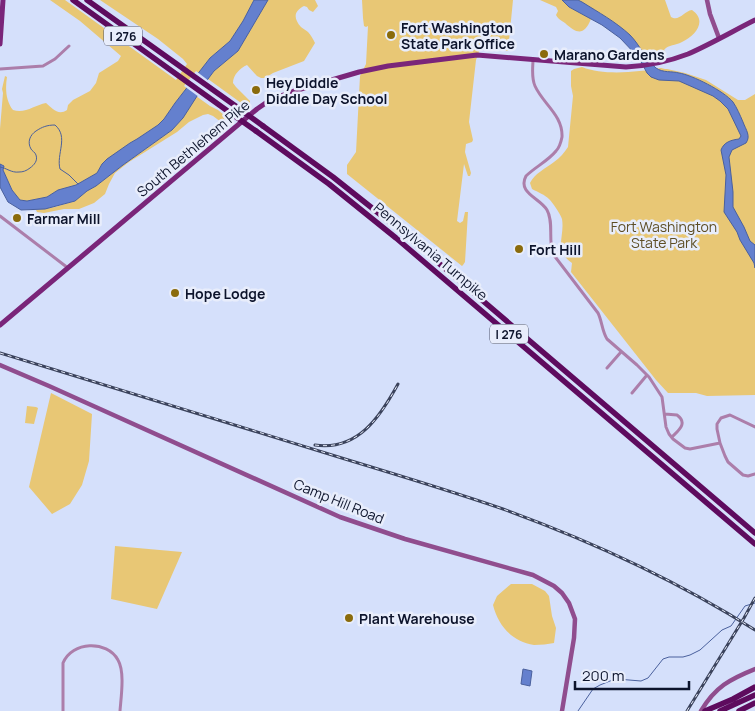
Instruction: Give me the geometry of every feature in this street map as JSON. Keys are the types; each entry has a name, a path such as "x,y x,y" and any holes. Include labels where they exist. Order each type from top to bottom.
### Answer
{"highway":[{"name":"Pennsylvania Turnpike","path":"73,0 329,184 396,238 755,544"},
{"name":"Pennsylvania Turnpike","path":"87,0 333,177 400,231 755,533"},
{"path":"721,708 755,686"},
{"path":"705,711 721,708 755,695"},
{"path":"739,711 755,703"}],"main road":[{"path":"0,43 3,0"},
{"name":"South Bethlehem Pike","path":"0,325 270,100 303,88 381,67 477,55 639,66 688,54 755,20"}],"street":[{"path":"707,0 710,14 720,38"},
{"path":"0,69 43,66 55,59 69,46"},
{"path":"533,59 532,74 534,85 558,118 562,135 558,150 526,176 523,182 528,192 548,211 552,251 598,313 606,337 642,369 662,397 666,427 672,437 685,448 690,449 720,444"},
{"path":"0,216 68,268"},
{"path":"607,368 621,352"},
{"name":"Camp Hill Road","path":"0,365 340,517 405,539 533,575 554,586 569,603 575,618 573,648 562,711"},
{"path":"632,393 647,376"},
{"path":"665,414 680,416 682,421 680,429 672,437"},
{"path":"755,427 733,415 722,417 717,425 720,444 728,462 743,475 755,474"},
{"path":"63,711 63,663 65,658 71,652 84,646 94,646 106,648 118,660 121,669 120,711"},
{"path":"701,711 708,699 720,687 732,678 755,669"}],"green space":[{"path":"50,0 65,0 176,80 187,64 183,59 158,39 100,0 254,0 230,41 210,58 158,125 102,164 97,173 76,185 58,190 47,197 27,201 20,200 12,190 3,170 4,166 0,164 2,89 5,76 7,77 7,99 13,110 22,111 46,103 55,111 64,112 73,100 90,91 96,83 99,73 118,61 121,56 80,21"},
{"path":"268,0 315,0 318,6 313,12 304,6 298,10 296,18 298,24 309,33 315,43 304,61 265,78 257,76 247,65 239,70 234,77 233,83 250,101 248,108 208,79 214,71 238,51"},
{"path":"362,0 513,0 508,51 480,49 476,60 469,122 473,140 466,144 465,152 471,173 468,176 464,164 457,221 460,223 463,221 465,212 468,212 465,262 462,266 347,174 347,165 356,152 360,76 366,64 368,26 364,26"},
{"path":"540,0 562,0 569,7 591,19 583,31 577,31 558,18 556,7"},
{"path":"578,0 665,0 671,17 677,18 692,10 697,14 699,19 698,28 687,39 666,48 664,55 648,59 630,36 616,24"},
{"name":"Fort Washington State Park","path":"582,67 601,72 632,72 661,68 706,80 738,100 745,100 755,94 755,395 707,396 696,393 668,393 571,272 572,263 566,258 561,248 562,219 549,199 532,189 530,183 537,174 560,157 568,147 573,96 571,71"},
{"path":"196,96 218,110 231,121 230,123 225,125 213,116 203,115 189,122 115,173 105,194 94,203 79,209 37,212 36,210 75,201 96,186 172,130 183,118"},
{"path":"51,393 92,414 89,461 82,485 70,504 52,514 29,487"},
{"path":"27,406 38,408 34,424 25,423"},
{"path":"115,546 182,552 157,609 111,599"},
{"path":"511,584 532,584 545,591 549,596 556,628 554,643 534,645 526,643 513,636 502,626 493,605 497,596"}],"water":[{"path":"254,0 268,0 238,51 214,71 183,118 172,130 75,201 45,209 21,210 8,202 0,187 0,164 4,166 3,170 12,190 20,200 27,201 47,197 58,190 76,185 97,173 107,159 158,125 210,58 230,41"},
{"path":"562,0 578,0 619,26 634,39 656,68 662,71 685,74 699,80 723,93 733,102 747,130 748,138 746,143 732,150 729,157 733,207 750,241 755,245 755,268 737,232 724,212 726,175 721,150 726,143 739,139 741,136 728,109 713,96 679,81 659,80 651,77 639,58 620,38 602,25 569,7"},
{"path":"523,669 532,671 530,686 521,684"}],"pier":[{"path":"196,71 209,81 199,97 184,86"}],"waterway":[{"path":"0,167 16,172 23,172 30,168 36,159 36,154 31,150 30,146 29,141 31,137 40,128 55,125 59,130 62,140 60,169 78,184"},
{"path":"578,711 593,689 600,685 617,679 641,681 648,678 663,659 683,657 700,650 722,630 731,626 745,606 755,603"}],"railway":[{"path":"0,353 405,477 536,521 601,548 664,578 755,630"},
{"path":"315,445 344,443 366,429 383,408 398,384"},
{"path":"687,711 755,598"}],"place":[{"name":"Fort Washington State Park Office","path":"391,35"},
{"name":"Marano Gardens","path":"544,54"},
{"name":"Hey Diddle Diddle Day School","path":"256,90"},
{"name":"Farmar Mill","path":"17,218"},
{"name":"Fort Hill","path":"519,249"},
{"name":"Hope Lodge","path":"175,293"},
{"name":"Plant Warehouse","path":"349,618"}]}
